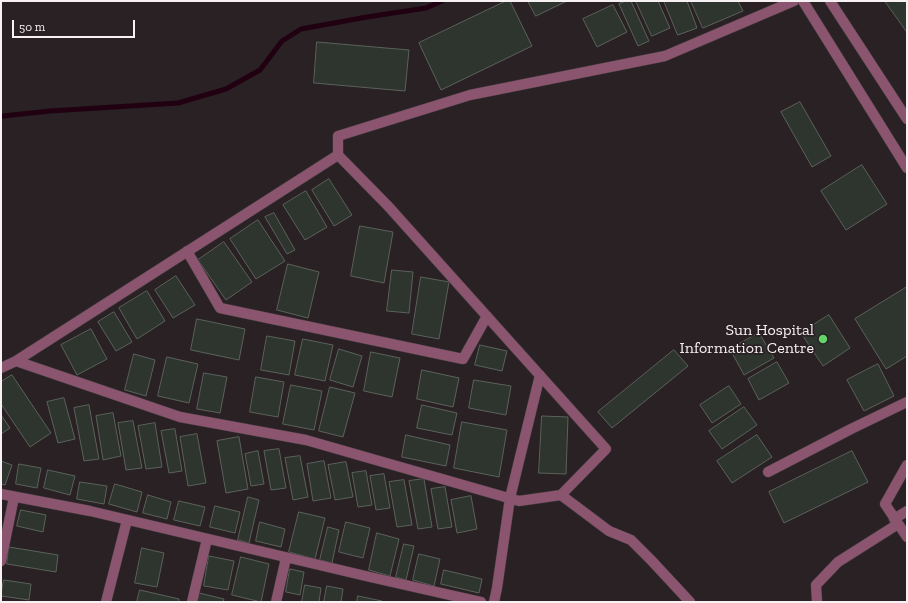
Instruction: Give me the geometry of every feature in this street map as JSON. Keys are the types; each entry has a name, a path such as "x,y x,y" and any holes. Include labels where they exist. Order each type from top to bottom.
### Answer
{"street":[{"path":"16,361 180,418 306,440 519,501 561,495 606,449 388,206 338,155 338,136 470,95 666,56 794,1"},
{"path":"803,1 907,168"},
{"path":"830,1 907,119"},
{"path":"1,368 16,361 338,155"},
{"path":"187,251 220,308 463,359 487,316"},
{"path":"494,602 510,498 540,375"},
{"path":"768,472 907,402"},
{"path":"907,466 885,504 907,537"},
{"path":"1,494 90,511 286,558 481,602"},
{"path":"561,495 609,531 631,540 690,602"},
{"path":"1,561 14,497"},
{"path":"817,602 816,585 838,562 896,521 907,511"},
{"path":"106,602 127,520"},
{"path":"192,602 207,539"},
{"path":"276,602 286,558"}],"building":[{"path":"506,1 510,1 532,46 441,90 419,43"},
{"path":"528,1 567,1 536,16"},
{"path":"626,1 631,1 649,41 638,46 619,4"},
{"path":"636,1 658,1 670,28 652,36"},
{"path":"664,1 687,1 697,28 678,35"},
{"path":"691,1 738,1 743,11 703,28"},
{"path":"885,1 907,1 907,32"},
{"path":"613,5 627,32 597,47 583,19"},
{"path":"317,42 409,50 405,91 314,83"},
{"path":"800,102 831,156 812,167 781,112"},
{"path":"862,165 887,204 846,230 821,191"},
{"path":"329,179 352,215 334,226 312,190"},
{"path":"306,191 327,227 305,240 283,205"},
{"path":"274,213 295,250 287,254 265,217"},
{"path":"258,220 285,261 256,279 230,239"},
{"path":"360,226 393,232 384,283 351,276"},
{"path":"224,242 252,282 226,300 198,260"},
{"path":"288,264 319,272 308,318 277,310"},
{"path":"392,270 413,272 409,313 387,311"},
{"path":"176,276 195,305 173,318 155,290"},
{"path":"421,277 449,282 439,339 412,334"},
{"path":"907,287 907,356 886,369 855,319"},
{"path":"147,291 165,321 137,339 119,308"},
{"path":"114,312 132,342 116,351 98,322"},
{"path":"829,315 850,348 823,366 801,333"},
{"path":"197,319 245,329 239,360 191,350"},
{"path":"91,329 107,359 77,375 61,345"},
{"path":"759,333 774,358 744,375 730,349"},
{"path":"267,336 295,341 289,375 261,370"},
{"path":"303,339 333,345 325,381 295,375"},
{"path":"480,345 507,351 502,371 475,365"},
{"path":"339,349 362,356 353,387 330,380"},
{"path":"674,350 688,366 612,428 598,412"},
{"path":"371,352 400,358 392,397 364,391"},
{"path":"134,354 155,360 146,396 125,390"},
{"path":"167,357 198,364 189,403 158,396"},
{"path":"777,362 789,383 759,400 748,379"},
{"path":"878,364 894,396 864,411 847,380"},
{"path":"422,370 459,378 453,407 417,399"},
{"path":"204,373 227,377 220,413 197,409"},
{"path":"12,375 51,433 30,447 1,404 1,382"},
{"path":"256,377 284,382 278,417 250,412"},
{"path":"474,380 511,386 506,415 469,408"},
{"path":"291,385 322,391 314,430 283,424"},
{"path":"729,386 741,404 712,423 700,405"},
{"path":"330,387 355,393 343,437 319,431"},
{"path":"64,398 75,439 58,443 47,402"},
{"path":"89,405 99,459 84,461 74,408"},
{"path":"422,405 457,413 452,435 417,428"},
{"path":"744,407 757,425 722,449 709,431"},
{"path":"113,413 121,456 103,460 96,416"},
{"path":"1,415 10,428 1,434"},
{"path":"542,416 568,417 566,474 539,473"},
{"path":"133,421 142,468 126,470 118,423"},
{"path":"462,422 507,430 499,477 454,468"},
{"path":"155,423 162,467 146,469 138,426"},
{"path":"175,429 182,471 169,473 161,431"},
{"path":"197,434 206,483 188,486 180,437"},
{"path":"406,435 450,445 446,466 402,457"},
{"path":"757,435 772,457 732,483 717,461"},
{"path":"239,437 248,489 226,493 217,441"},
{"path":"279,449 286,488 271,490 264,451"},
{"path":"258,451 264,484 251,486 245,454"},
{"path":"852,451 868,482 784,523 769,492"},
{"path":"300,456 308,497 293,500 285,458"},
{"path":"1,461 12,465 5,485 1,484"},
{"path":"324,461 331,498 313,501 307,464"},
{"path":"346,462 353,497 335,500 328,465"},
{"path":"19,464 41,468 37,488 16,484"},
{"path":"48,470 75,476 70,495 44,488"},
{"path":"366,471 372,505 358,507 352,473"},
{"path":"384,474 390,508 376,510 370,476"},
{"path":"424,479 432,527 418,529 409,481"},
{"path":"404,480 412,525 397,527 389,482"},
{"path":"80,482 107,486 104,504 77,499"},
{"path":"115,484 142,492 137,512 109,504"},
{"path":"445,487 452,527 438,529 431,489"},
{"path":"148,495 171,502 167,519 143,513"},
{"path":"471,496 477,529 457,533 451,500"},
{"path":"248,497 259,500 249,543 238,540"},
{"path":"179,501 205,507 200,526 174,520"},
{"path":"215,506 240,512 235,533 210,527"},
{"path":"21,510 46,515 43,532 17,526"},
{"path":"299,512 325,518 315,559 289,552"},
{"path":"260,522 285,529 281,547 256,541"},
{"path":"346,522 370,528 363,558 339,552"},
{"path":"328,527 339,530 332,563 320,560"},
{"path":"377,533 399,539 390,576 369,570"},
{"path":"404,544 414,546 406,580 396,577"},
{"path":"9,547 58,555 56,572 7,564"},
{"path":"142,548 164,553 157,587 135,583"},
{"path":"419,554 440,559 434,586 413,580"},
{"path":"209,556 234,561 228,590 204,586"},
{"path":"241,557 269,564 261,602 232,595"},
{"path":"290,569 304,572 300,595 286,592"},
{"path":"444,570 482,579 479,593 441,584"},
{"path":"4,580 31,584 29,600 1,596"},
{"path":"305,585 321,588 319,602 302,602"},
{"path":"327,586 343,589 341,602 324,602"},
{"path":"140,590 179,599 179,602 137,602"},
{"path":"199,593 224,599 223,602 197,602"},
{"path":"358,596 382,601 357,602"}],"waterway":[{"path":"1,117 50,111 178,103 226,89 260,70 282,41 301,29 426,8 442,1"}],"place":[{"name":"Sun Hospital Information Centre","path":"823,339"}]}
